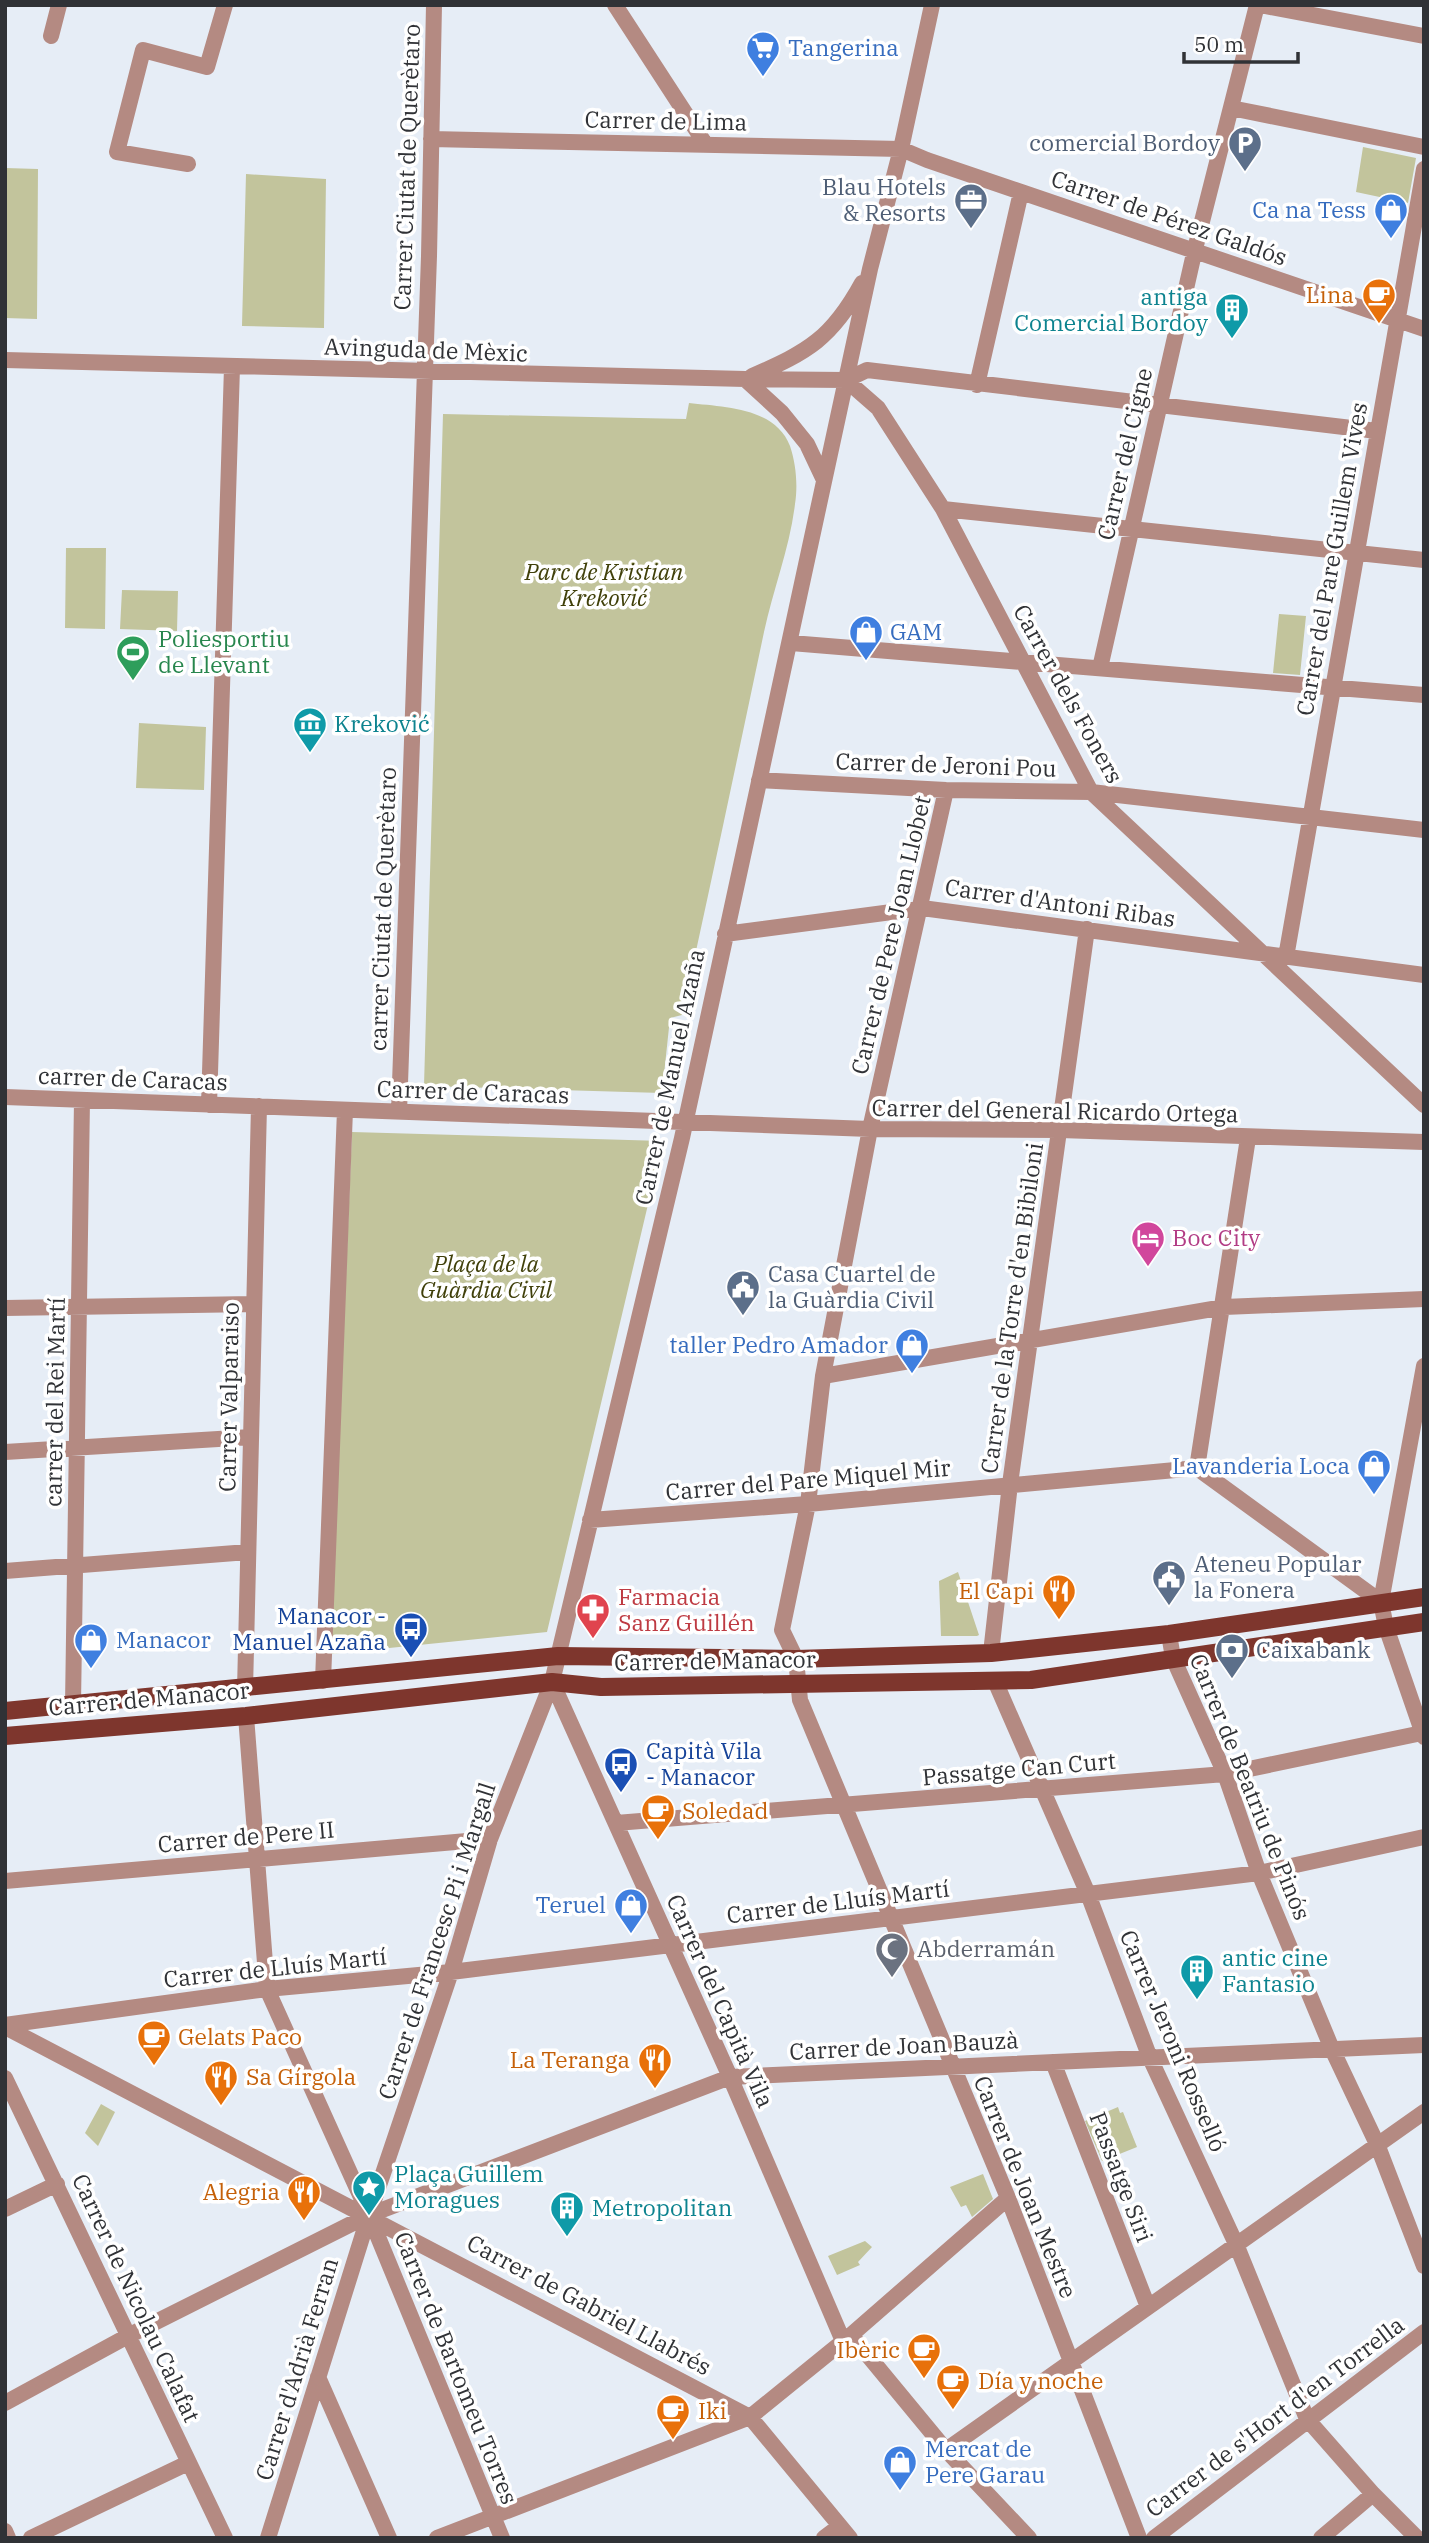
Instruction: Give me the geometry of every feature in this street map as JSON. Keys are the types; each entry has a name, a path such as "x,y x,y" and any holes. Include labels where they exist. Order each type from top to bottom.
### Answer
{"main road":[{"name":"Carrer de Manacor","path":"5,1711 558,1656 796,1659 991,1653 1169,1634 1424,1597"},
{"name":"Carrer de Manacor","path":"5,1736 246,1716 552,1682 601,1687 1031,1680 1424,1622"},
{"path":"146,1724 175,1706 214,1703 245,1689"}],"street":[{"path":"51,36 59,5"},
{"name":"Carrer Ciutat de Querètaro","path":"424,372 435,5"},
{"path":"615,5 706,145"},
{"name":"Carrer de Manuel Azaña","path":"552,1682 685,1122 791,643 870,268 901,149 932,5"},
{"path":"1259,5 1424,36"},
{"name":"Carrer del Cigne","path":"1100,668 1195,249 1259,5"},
{"path":"188,164 117,152 143,50 207,67 223,6"},
{"path":"1231,108 1424,147"},
{"name":"Carrer de Lima","path":"431,139 901,149"},
{"name":"Carrer de Pérez Galdós","path":"901,149 1424,329"},
{"name":"Carrer del Pare Guillem Vives","path":"1286,957 1424,169"},
{"path":"977,385 1021,192"},
{"name":"Carrer de Manuel Azaña","path":"745,379 797,357 827,334 846,312 870,268"},
{"name":"Avinguda de Mèxic","path":"5,360 745,379 846,380 867,370 1377,431"},
{"path":"209,1105 232,367"},
{"name":"carrer Ciutat de Querètaro","path":"399,1112 424,372"},
{"path":"745,379 782,413 799,434 824,480"},
{"name":"Carrer dels Foners","path":"846,380 877,408 943,509 1091,792 1424,1105"},
{"path":"943,509 1424,560"},
{"path":"791,643 1424,695"},
{"name":"Carrer de Jeroni Pou","path":"759,780 946,790 1091,792 1424,830"},
{"name":"Carrer de Pere Joan Llobet","path":"796,1659 782,1630 808,1504 823,1376 870,1129 922,908 946,790"},
{"name":"Carrer d'Antoni Ribas","path":"725,934 922,908 1264,954"},
{"name":"Carrer de la Torre d'en Bibiloni","path":"991,1653 1010,1484 1087,929"},
{"path":"1264,954 1424,975"},
{"name":"carrer de Caracas","path":"5,1097 259,1106"},
{"name":"carrer del Rei Martí","path":"73,1705 82,1100"},
{"name":"Carrer de Caracas","path":"259,1106 685,1122"},
{"name":"Carrer Valparaiso","path":"245,1689 259,1106"},
{"path":"323,1681 345,1110"},
{"name":"Carrer del General Ricardo Ortega","path":"685,1122 870,1129 1060,1130 1424,1142"},
{"path":"1248,1138 1197,1468 1381,1602"},
{"path":"823,1376 1224,1307 1424,1299"},
{"path":"5,1308 254,1304"},
{"path":"1423,1735 1386,1627 1381,1602 1416,1455 1424,1366"},
{"path":"5,1452 251,1437"},
{"name":"Carrer del Pare Miquel Mir","path":"590,1520 808,1504 1197,1468"},
{"path":"5,1572 248,1552"},
{"name":"Carrer de Beatriu de Pinós","path":"1169,1634 1173,1658 1225,1774 1259,1873 1332,2049 1377,2144 1424,2266"},
{"name":"Carrer de Joan Mestre","path":"796,1659 800,1700 951,2067 1008,2198 1139,2538"},
{"name":"Carrer Jeroni Rosselló","path":"995,1681 1045,1790 1088,1894 1150,2058 1236,2244 1307,2419 1373,2494 1417,2538"},
{"name":"Carrer del Capità Vila","path":"552,1682 847,2338 946,2450 1029,2538"},
{"name":"Carrer de Francesc Pi i Margall","path":"369,2215 451,1972 490,1839 552,1682"},
{"name":"Carrer de Bartomeu Torres","path":"246,1716 267,1989 369,2215 502,2538"},
{"name":"Passatge Can Curt","path":"616,1823 1225,1774 1423,1735"},
{"name":"Carrer de Lluís Martí","path":"5,2026 267,1989 451,1972 1259,1873 1424,1837"},
{"name":"Carrer de Pere II","path":"5,1881 490,1839"},
{"name":"Carrer de Gabriel Llabrés","path":"5,2026 750,2417"},
{"name":"Carrer de Joan Bauzà","path":"5,2403 128,2336 369,2215 730,2077 1424,2045"},
{"name":"Passatge Siri","path":"1053,2062 1148,2307"},
{"name":"Carrer de Nicolau Calafat","path":"5,2078 225,2538"},
{"path":"946,2450 1424,2112"},
{"path":"5,2209 57,2184"},
{"path":"438,2538 750,2417 847,2338 1008,2198"},
{"name":"Carrer d'Adrià Ferran","path":"268,2538 369,2215"},
{"name":"Carrer de s'Hort d'en Torrella","path":"1154,2538 1424,2332"},
{"path":"318,2377 389,2538"},
{"path":"750,2417 845,2532 824,2538"},
{"path":"31,2538 188,2463"},
{"path":"1321,2538 1373,2494"},
{"path":"5,2532 8,2538"}],"green space":[{"path":"1363,147 1416,158 1408,203 1356,192"},
{"path":"5,168 38,169 37,319 5,318"},
{"path":"246,174 326,179 324,328 242,326"},
{"name":"Parc de Kristian Kreković","path":"689,403 747,411 773,423 790,446 796,489 793,520 764,632 682,1015 670,1018 662,1093 424,1086 443,414 686,419"},
{"path":"66,548 106,548 105,629 65,628"},
{"path":"122,590 178,591 177,631 120,629"},
{"path":"1279,614 1306,616 1300,675 1273,673"},
{"path":"139,723 206,727 204,790 136,788"},
{"name":"Plaça de la Guàrdia Civil","path":"352,1132 663,1141 547,1632 330,1654"},
{"path":"958,1572 979,1635 977,1636 941,1636 939,1581"},
{"path":"101,2104 115,2112 98,2146 85,2133"},
{"path":"1118,2107 1120,2113 1123,2112 1137,2147 1102,2161 1085,2121"},
{"path":"983,2174 993,2199 972,2217 966,2205 961,2207 950,2187"},
{"path":"865,2241 872,2247 858,2262 860,2265 837,2275 828,2256"}],"place":[{"name":"Tangerina","path":"763,78"},
{"name":"comercial Bordoy","path":"1245,173"},
{"name":"Blau Hotels & Resorts","path":"971,230"},
{"name":"Ca na Tess","path":"1391,240"},
{"name":"Lina","path":"1379,325"},
{"name":"antiga Comercial Bordoy","path":"1232,340"},
{"name":"GAM","path":"866,662"},
{"name":"Poliesportiu de Llevant","path":"133,682"},
{"name":"Kreković","path":"310,754"},
{"name":"Boc City","path":"1148,1268"},
{"name":"Casa Cuartel de la Guàrdia Civil","path":"743,1317"},
{"name":"taller Pedro Amador","path":"912,1375"},
{"name":"Lavanderia Loca","path":"1374,1496"},
{"name":"Ateneu Popular la Fonera","path":"1169,1607"},
{"name":"El Capi","path":"1059,1621"},
{"name":"Farmacia Sanz Guillén","path":"593,1640"},
{"name":"Manacor - Manuel Azaña","path":"411,1659"},
{"name":"Manacor","path":"91,1670"},
{"name":"Caixabank","path":"1232,1680"},
{"name":"Capità Vila - Manacor","path":"621,1794"},
{"name":"Soledad","path":"658,1841"},
{"name":"Teruel","path":"631,1935"},
{"name":"Abderramán","path":"892,1979"},
{"name":"antic cine Fantasio","path":"1197,2001"},
{"name":"Gelats Paco","path":"154,2067"},
{"name":"La Teranga","path":"655,2090"},
{"name":"Sa Gírgola","path":"221,2107"},
{"name":"Plaça Guillem Moragues","path":"369,2217"},
{"name":"Alegria","path":"304,2222"},
{"name":"Metropolitan","path":"567,2238"},
{"name":"Ibèric","path":"924,2380"},
{"name":"Día y noche","path":"953,2411"},
{"name":"Iki","path":"673,2441"},
{"name":"Mercat de Pere Garau","path":"900,2492"}]}
